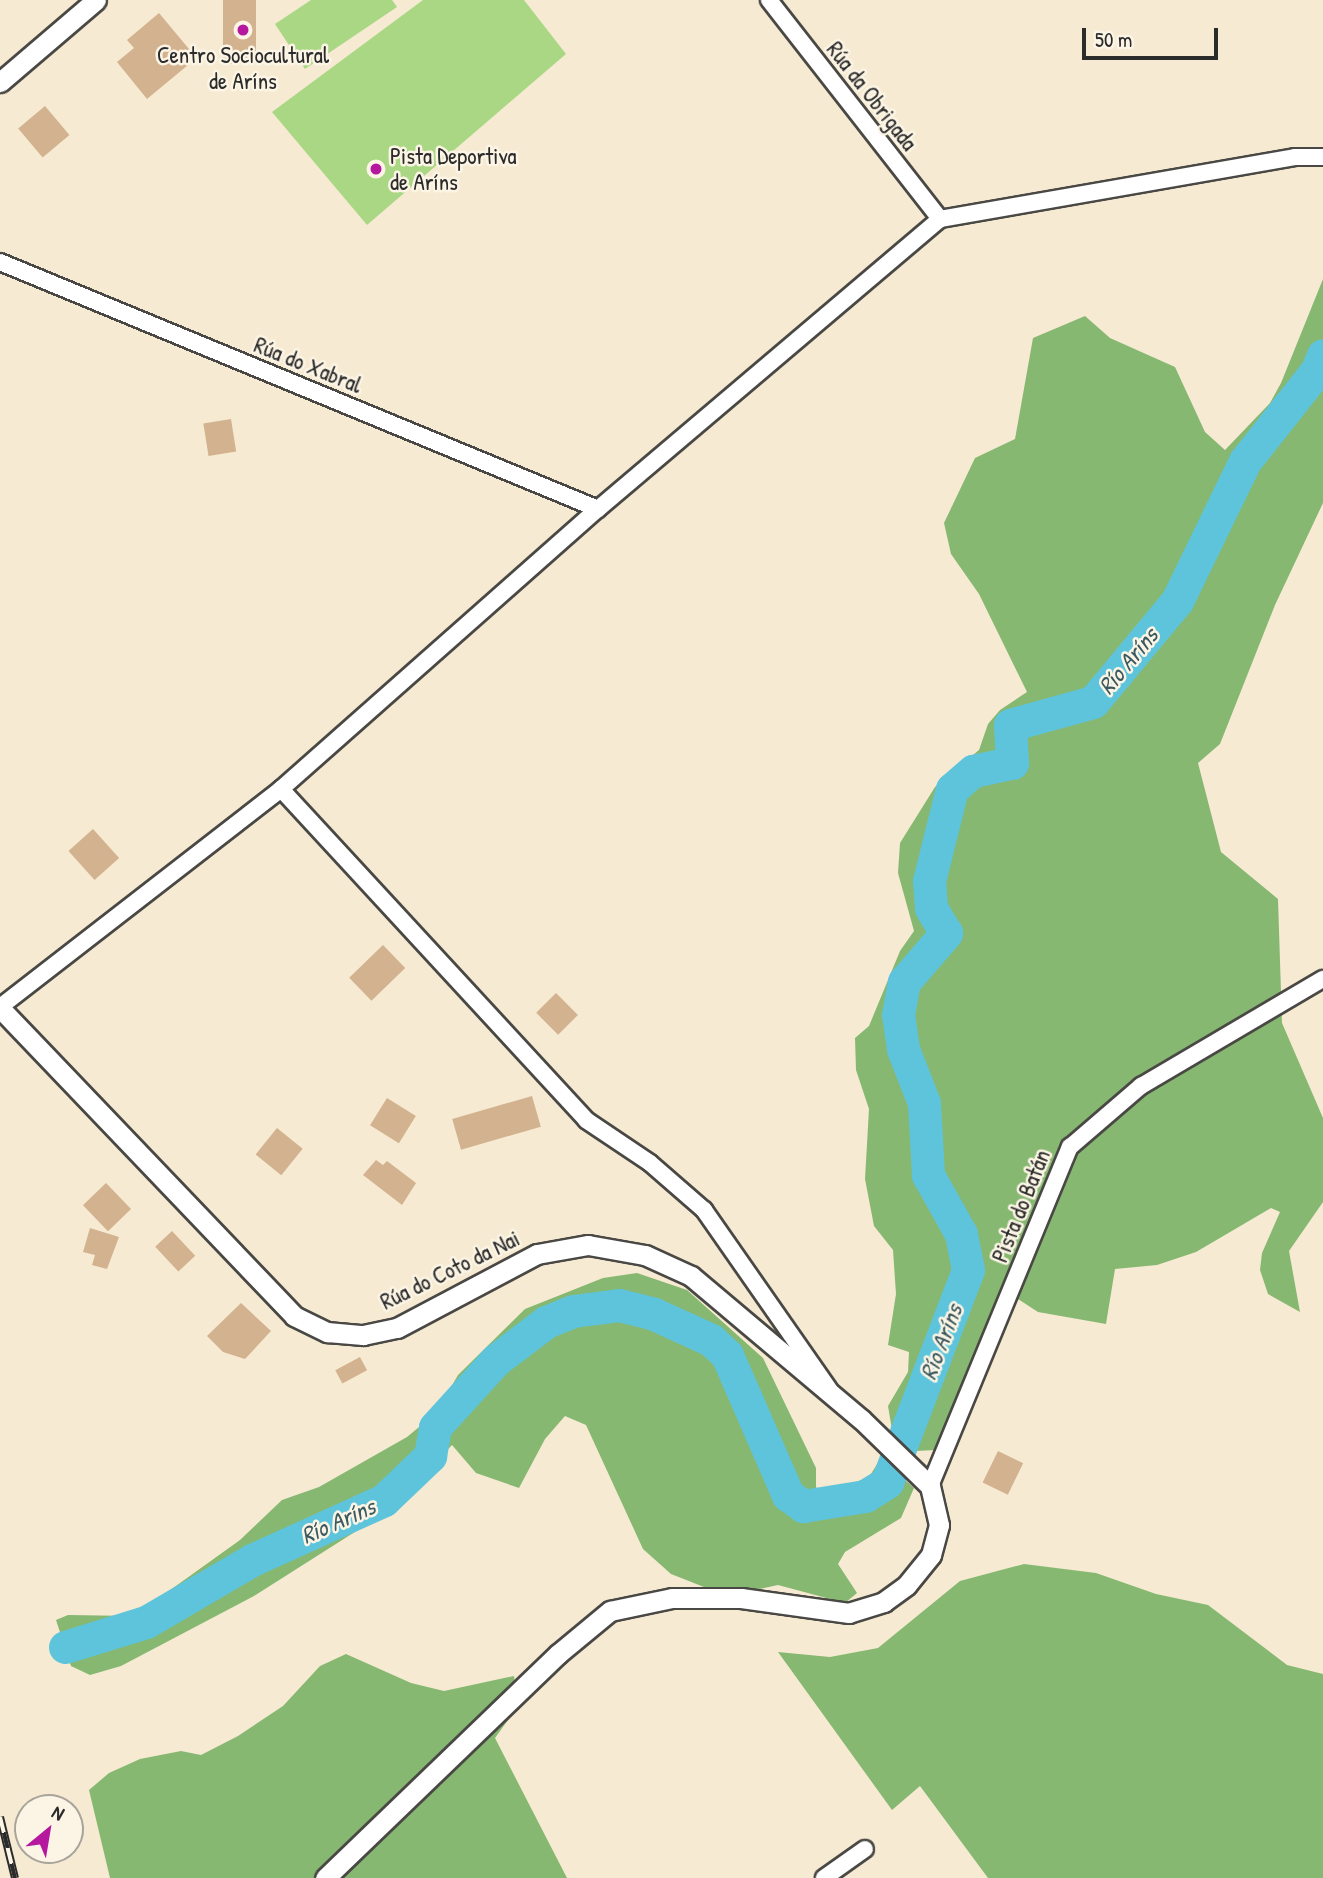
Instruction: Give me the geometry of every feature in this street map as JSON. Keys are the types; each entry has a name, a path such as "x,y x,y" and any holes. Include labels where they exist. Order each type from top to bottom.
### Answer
{"street":[{"path":"0,82 96,0"},
{"name":"Rúa da Obrigada","path":"769,0 940,219"},
{"path":"0,1008 281,789 598,509 940,219 1294,157 1323,157"},
{"name":"Rúa do Xabral","path":"0,262 598,509"},
{"path":"281,789 586,1120 650,1163 704,1210 809,1355 833,1397"},
{"name":"Pista do Batán","path":"930,1486 1070,1147 1141,1086 1323,979"},
{"name":"Rúa do Coto da Nai","path":"0,1008 294,1316 327,1332 363,1335 397,1328 537,1254 588,1245 645,1255 691,1276 861,1419 913,1465 930,1486"},
{"path":"325,1878 558,1654 610,1611 672,1598 741,1598 849,1613 884,1602 907,1585 931,1555 939,1525 930,1486"},
{"path":"824,1878 865,1849"}],"green space":[{"path":"311,0 392,0 397,7 305,69 275,24"},
{"name":"Pista Deportiva de Aríns","path":"423,0 524,0 566,54 367,225 272,112"},
{"path":"1323,279 1323,503 1275,605 1220,744 1198,763 1221,852 1278,899 1282,1023 1323,1118 1323,1202 1289,1251 1300,1312 1268,1294 1260,1270 1262,1253 1280,1212 1271,1208 1196,1252 1157,1265 1115,1269 1106,1324 1038,1312 1018,1299 997,1309 936,1450 916,1451 892,1430 888,1406 908,1372 909,1352 888,1345 896,1294 893,1250 874,1226 865,1179 869,1109 856,1070 855,1038 869,1026 900,951 914,931 898,873 900,843 935,787 979,750 988,724 1000,710 1027,692 979,594 951,554 944,523 975,458 1015,439 1033,338 1085,316 1110,338 1175,367 1205,432 1225,450 1270,403 1281,383"},
{"path":"637,1273 687,1290 763,1358 816,1468 816,1487 822,1495 869,1477 881,1458 914,1488 901,1518 845,1552 838,1564 857,1593 845,1603 778,1585 755,1590 709,1589 671,1574 643,1549 586,1425 565,1416 545,1439 519,1488 476,1473 452,1445 391,1509 254,1596 121,1666 90,1675 71,1666 56,1620 68,1615 134,1616 240,1540 282,1500 319,1487 407,1437 436,1413 458,1375 525,1309 603,1278"},
{"path":"1024,1564 1096,1573 1156,1594 1208,1605 1287,1665 1323,1674 1323,1878 988,1878 920,1786 892,1810 778,1652 830,1657 878,1648 960,1581"},
{"path":"346,1654 411,1683 444,1691 514,1676 518,1706 495,1738 567,1878 110,1878 89,1790 109,1773 140,1759 181,1751 201,1755 238,1736 283,1706 320,1666"}],"building":[{"name":"Centro Sociocultural de Aríns","path":"223,0 256,0 256,64 223,64"},
{"path":"159,13 189,49 178,58 188,65 147,99 117,62 134,48 127,40"},
{"path":"45,106 69,135 43,158 18,128"},
{"path":"231,419 236,452 209,456 203,423"},
{"path":"93,829 119,858 95,880 68,851"},
{"path":"383,945 405,968 371,1001 349,978"},
{"path":"556,993 578,1015 558,1035 536,1013"},
{"path":"532,1096 541,1127 461,1150 452,1119"},
{"path":"387,1098 416,1116 399,1143 370,1125"},
{"path":"277,1128 303,1149 281,1175 256,1154"},
{"path":"376,1160 383,1165 387,1161 416,1183 402,1205 363,1175"},
{"path":"106,1183 131,1209 108,1231 83,1205"},
{"path":"90,1228 119,1237 107,1269 92,1265 95,1255 83,1252"},
{"path":"172,1231 195,1256 178,1272 155,1247"},
{"path":"241,1303 271,1331 245,1359 223,1352 207,1336"},
{"path":"360,1357 367,1370 342,1383 335,1370"},
{"path":"998,1451 1023,1463 1008,1495 983,1482"}],"waterway":[{"name":"Río Aríns","path":"65,1647 146,1622 252,1560 384,1500 430,1456 435,1427 496,1360 546,1322 573,1311 619,1305 654,1314 711,1340 727,1355 788,1495 803,1506 865,1496 887,1482 968,1270 961,1234 928,1175 924,1103 903,1049 898,1015 904,982 946,933 931,908 929,881 952,789 973,771 1012,763 1010,725 1093,702 1177,601 1245,461 1317,370 1323,355"}],"railway":[{"path":"0,1817 15,1878"}],"place":[{"name":"Centro Sociocultural de Aríns","path":"243,30"},
{"name":"Pista Deportiva de Aríns","path":"376,169"}]}
